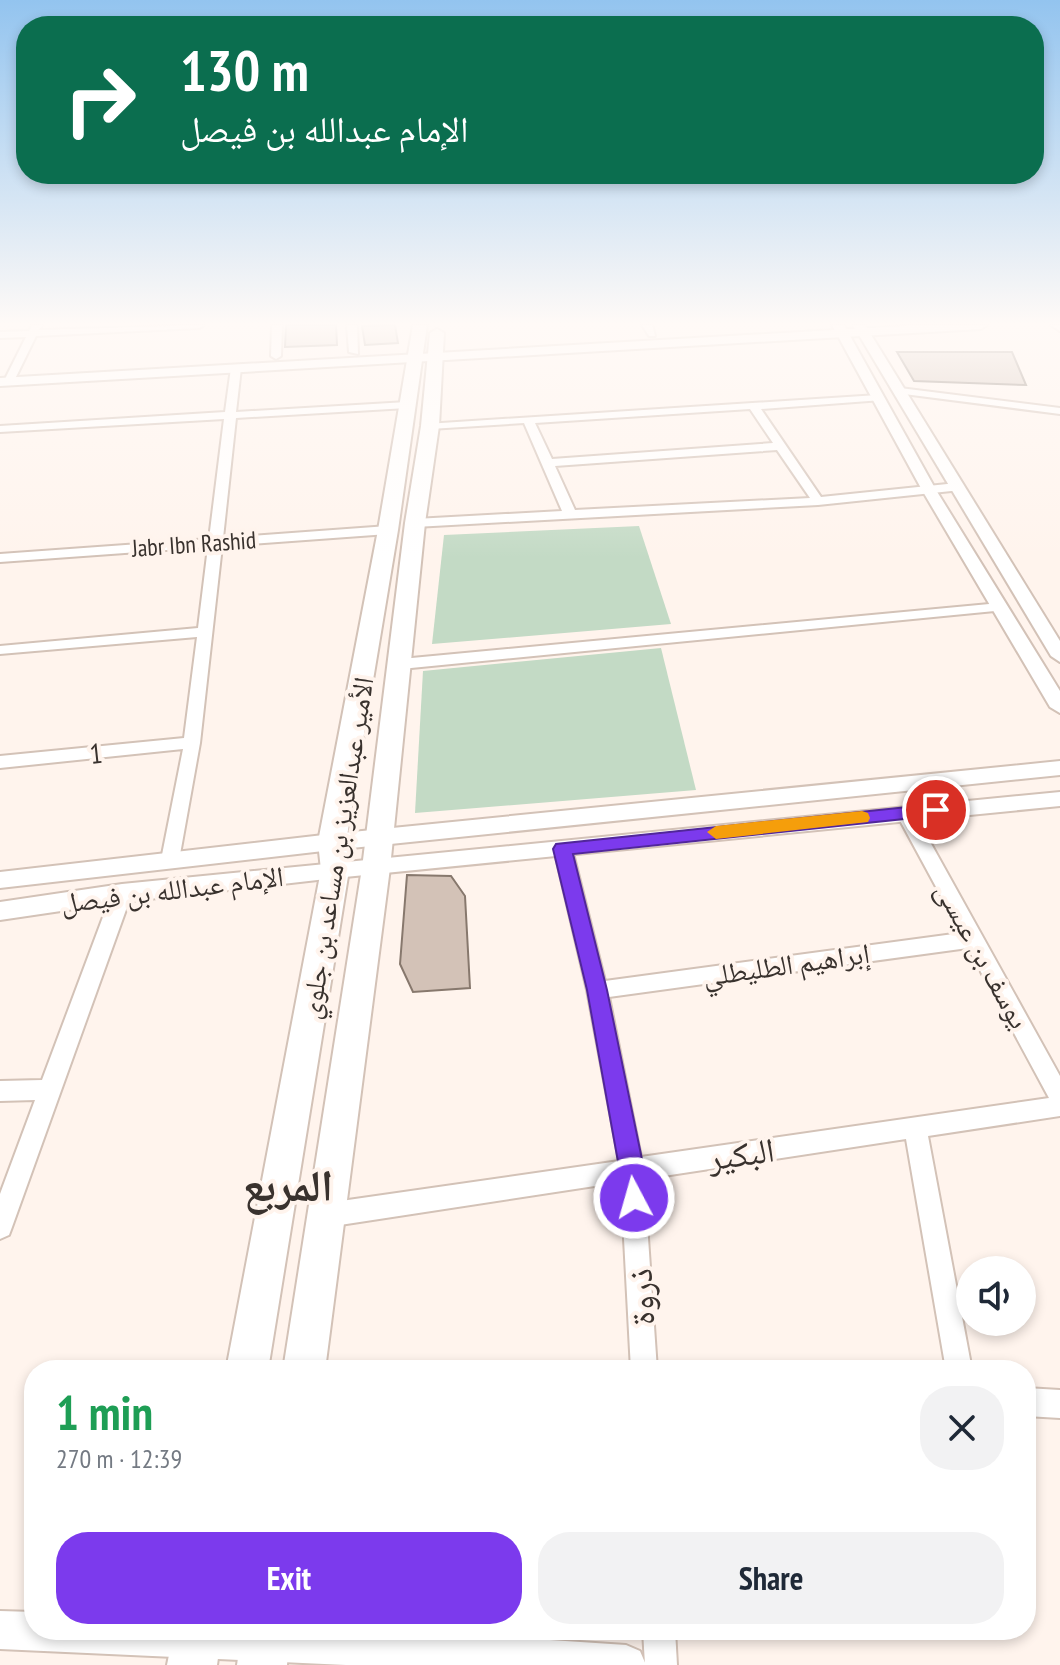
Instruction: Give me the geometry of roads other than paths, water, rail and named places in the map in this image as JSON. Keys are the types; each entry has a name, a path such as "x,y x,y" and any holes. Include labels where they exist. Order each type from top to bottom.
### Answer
{"main road":[{"name":"الأمير عبدالعزيز بن مساعد بن جلوي","path":"249,1360 298,1094 333,856 401,526 430,426 429,403"},
{"name":"الأمير عبدالعزيز بن مساعد بن جلوي","path":"305,1360 401,664 401,526 407,405"}],"street":[{"path":"170,860 192,743 232,403"},
{"path":"430,426 813,403"},
{"path":"881,403 929,490 1060,707"},
{"path":"907,403 1060,656"},
{"path":"994,403 1060,411"},
{"path":"0,429 407,405"},
{"path":"754,407 818,501"},
{"path":"529,421 570,514"},
{"path":"546,463 779,446"},
{"name":"Jabr Ibn Rashid","path":"0,558 570,514 818,501 957,487"},
{"path":"401,664 1000,607"},
{"path":"0,650 205,632"},
{"name":"1","path":"0,762 192,743"},
{"name":"الإمام عبدالله بن فيصل","path":"376,853 697,806 1060,768"},
{"path":"789,796 774,803 774,813 786,822 806,823"},
{"name":"الإمام عبدالله بن فيصل","path":"0,880 170,860 563,849 1060,799"},
{"path":"697,806 714,807 725,817 725,826 712,833"},
{"name":"يوسف بن عيسى","path":"905,813 1060,1097"},
{"name":"ذروة","path":"563,849 597,990 632,1169 643,1360"},
{"name":"الإمام عبدالله بن فيصل","path":"0,911 333,856"},
{"path":"0,1227 122,893"},
{"name":"إبراهيم الطليطلي","path":"597,990 975,939"},
{"path":"0,1091 51,1090"},
{"name":"البكير","path":"327,1215 1060,1106"},
{"path":"915,1127 957,1360"},
{"path":"1036,1403 1060,1404"},
{"path":"0,1630 24,1632"},
{"path":"130,1640 626,1665"},
{"path":"660,1640 661,1665"}],"district":[{"name":"المربع","path":"288,1184"}]}
